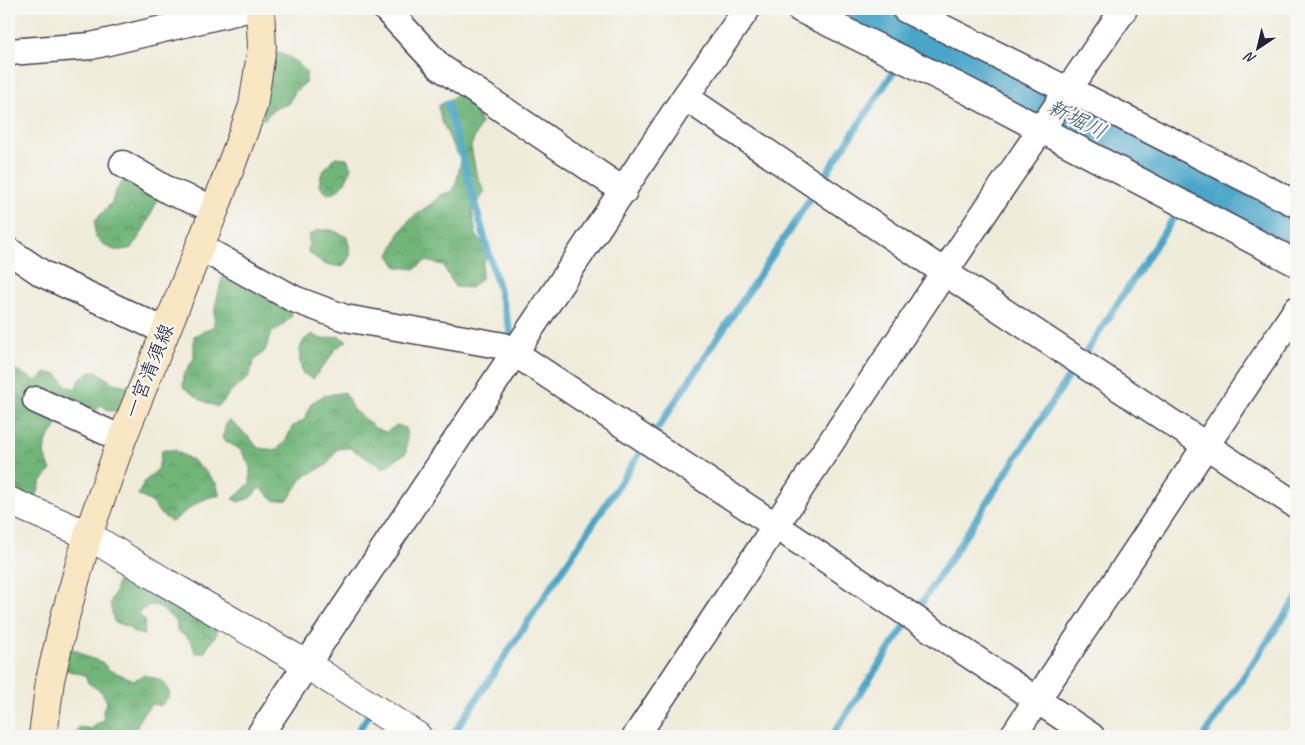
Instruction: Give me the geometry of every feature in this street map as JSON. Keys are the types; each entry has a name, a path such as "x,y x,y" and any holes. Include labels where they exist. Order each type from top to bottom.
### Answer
{"main road":[{"name":"一宮清須線","path":"42,736 50,680 88,535 122,439 215,209 253,106 262,47 260,9"}],"street":[{"path":"9,52 91,46 247,9"},
{"path":"386,9 440,68 624,191"},
{"path":"259,736 685,98 747,9"},
{"path":"800,9 964,90 1296,263"},
{"path":"905,9 1296,204"},
{"path":"636,736 944,272 1040,129 1124,9"},
{"path":"685,98 1296,505"},
{"path":"123,164 171,192 215,209"},
{"path":"200,247 294,299 344,318 504,346 1091,736"},
{"path":"9,251 43,274 165,331"},
{"path":"1013,736 1296,310"},
{"path":"36,400 122,439"},
{"path":"9,501 88,535 306,664 417,736"}],"green space":[{"path":"269,51 291,58 298,64 307,73 305,83 295,92 288,104 273,109 265,119 252,120"},
{"path":"458,94 475,109 481,123 471,146 476,173 485,192 472,210 476,235 490,252 483,263 481,279 471,288 455,287 443,265 425,261 415,269 397,267 389,255 399,234 410,219 440,195 453,191 461,160 441,119 438,106"},
{"path":"335,157 347,158 351,167 344,184 338,190 329,194 322,189 320,181 323,172"},
{"path":"124,179 158,198 140,236 132,248 115,250 95,237 95,221 112,202 116,191"},
{"path":"318,230 332,230 347,237 351,254 343,267 324,264 308,252 309,235"},
{"path":"223,274 286,299 292,316 271,333 265,351 254,361 248,378 229,393 217,407 201,400 183,387 184,374 194,358 194,336 214,326 215,307"},
{"path":"312,334 321,339 338,336 347,341 335,349 313,379 302,373 300,356 303,342"},
{"path":"9,366 36,381 46,373 57,374 67,387 76,388 79,380 91,371 97,371 113,383 127,386 131,399 120,411 110,411 101,405 90,417 58,424 47,440 44,454 51,470 41,482 37,495 28,503 9,497"},
{"path":"345,392 353,410 375,428 386,432 397,425 406,428 406,453 383,468 350,448 337,449 327,465 303,477 288,500 275,501 260,488 250,498 238,502 233,499 250,483 250,467 241,450 222,439 229,420 251,439 258,448 277,450 286,440 292,427 305,419 311,403 323,396"},
{"path":"162,450 175,450 192,460 216,483 220,496 214,496 201,501 172,522 160,514 153,503 138,495 144,482 158,469"},
{"path":"129,569 216,623 217,633 204,653 195,653 193,645 189,640 177,631 177,622 158,606 149,605 138,613 145,620 144,635 134,633 128,627 114,622 110,603 116,589 119,574"},
{"path":"68,648 77,650 87,657 102,662 109,670 134,680 144,675 158,679 166,685 170,695 161,706 152,704 143,715 138,726 139,736 74,736 79,727 92,729 96,724 104,720 103,710 107,702 102,692 88,683 85,675 61,669"}],"waterway":[{"name":"新堀川","path":"859,9 1296,229"},
{"path":"910,48 916,38"},
{"path":"822,180 894,71"},
{"path":"447,103 513,340"},
{"path":"1191,191 1197,181"},
{"path":"653,435 814,193"},
{"path":"1084,355 1174,217"},
{"path":"919,607 1075,367"},
{"path":"452,736 642,450"},
{"path":"1204,736 1296,599"},
{"path":"832,736 906,624"},
{"path":"355,736 368,716"},
{"path":"423,727 436,736"}]}
